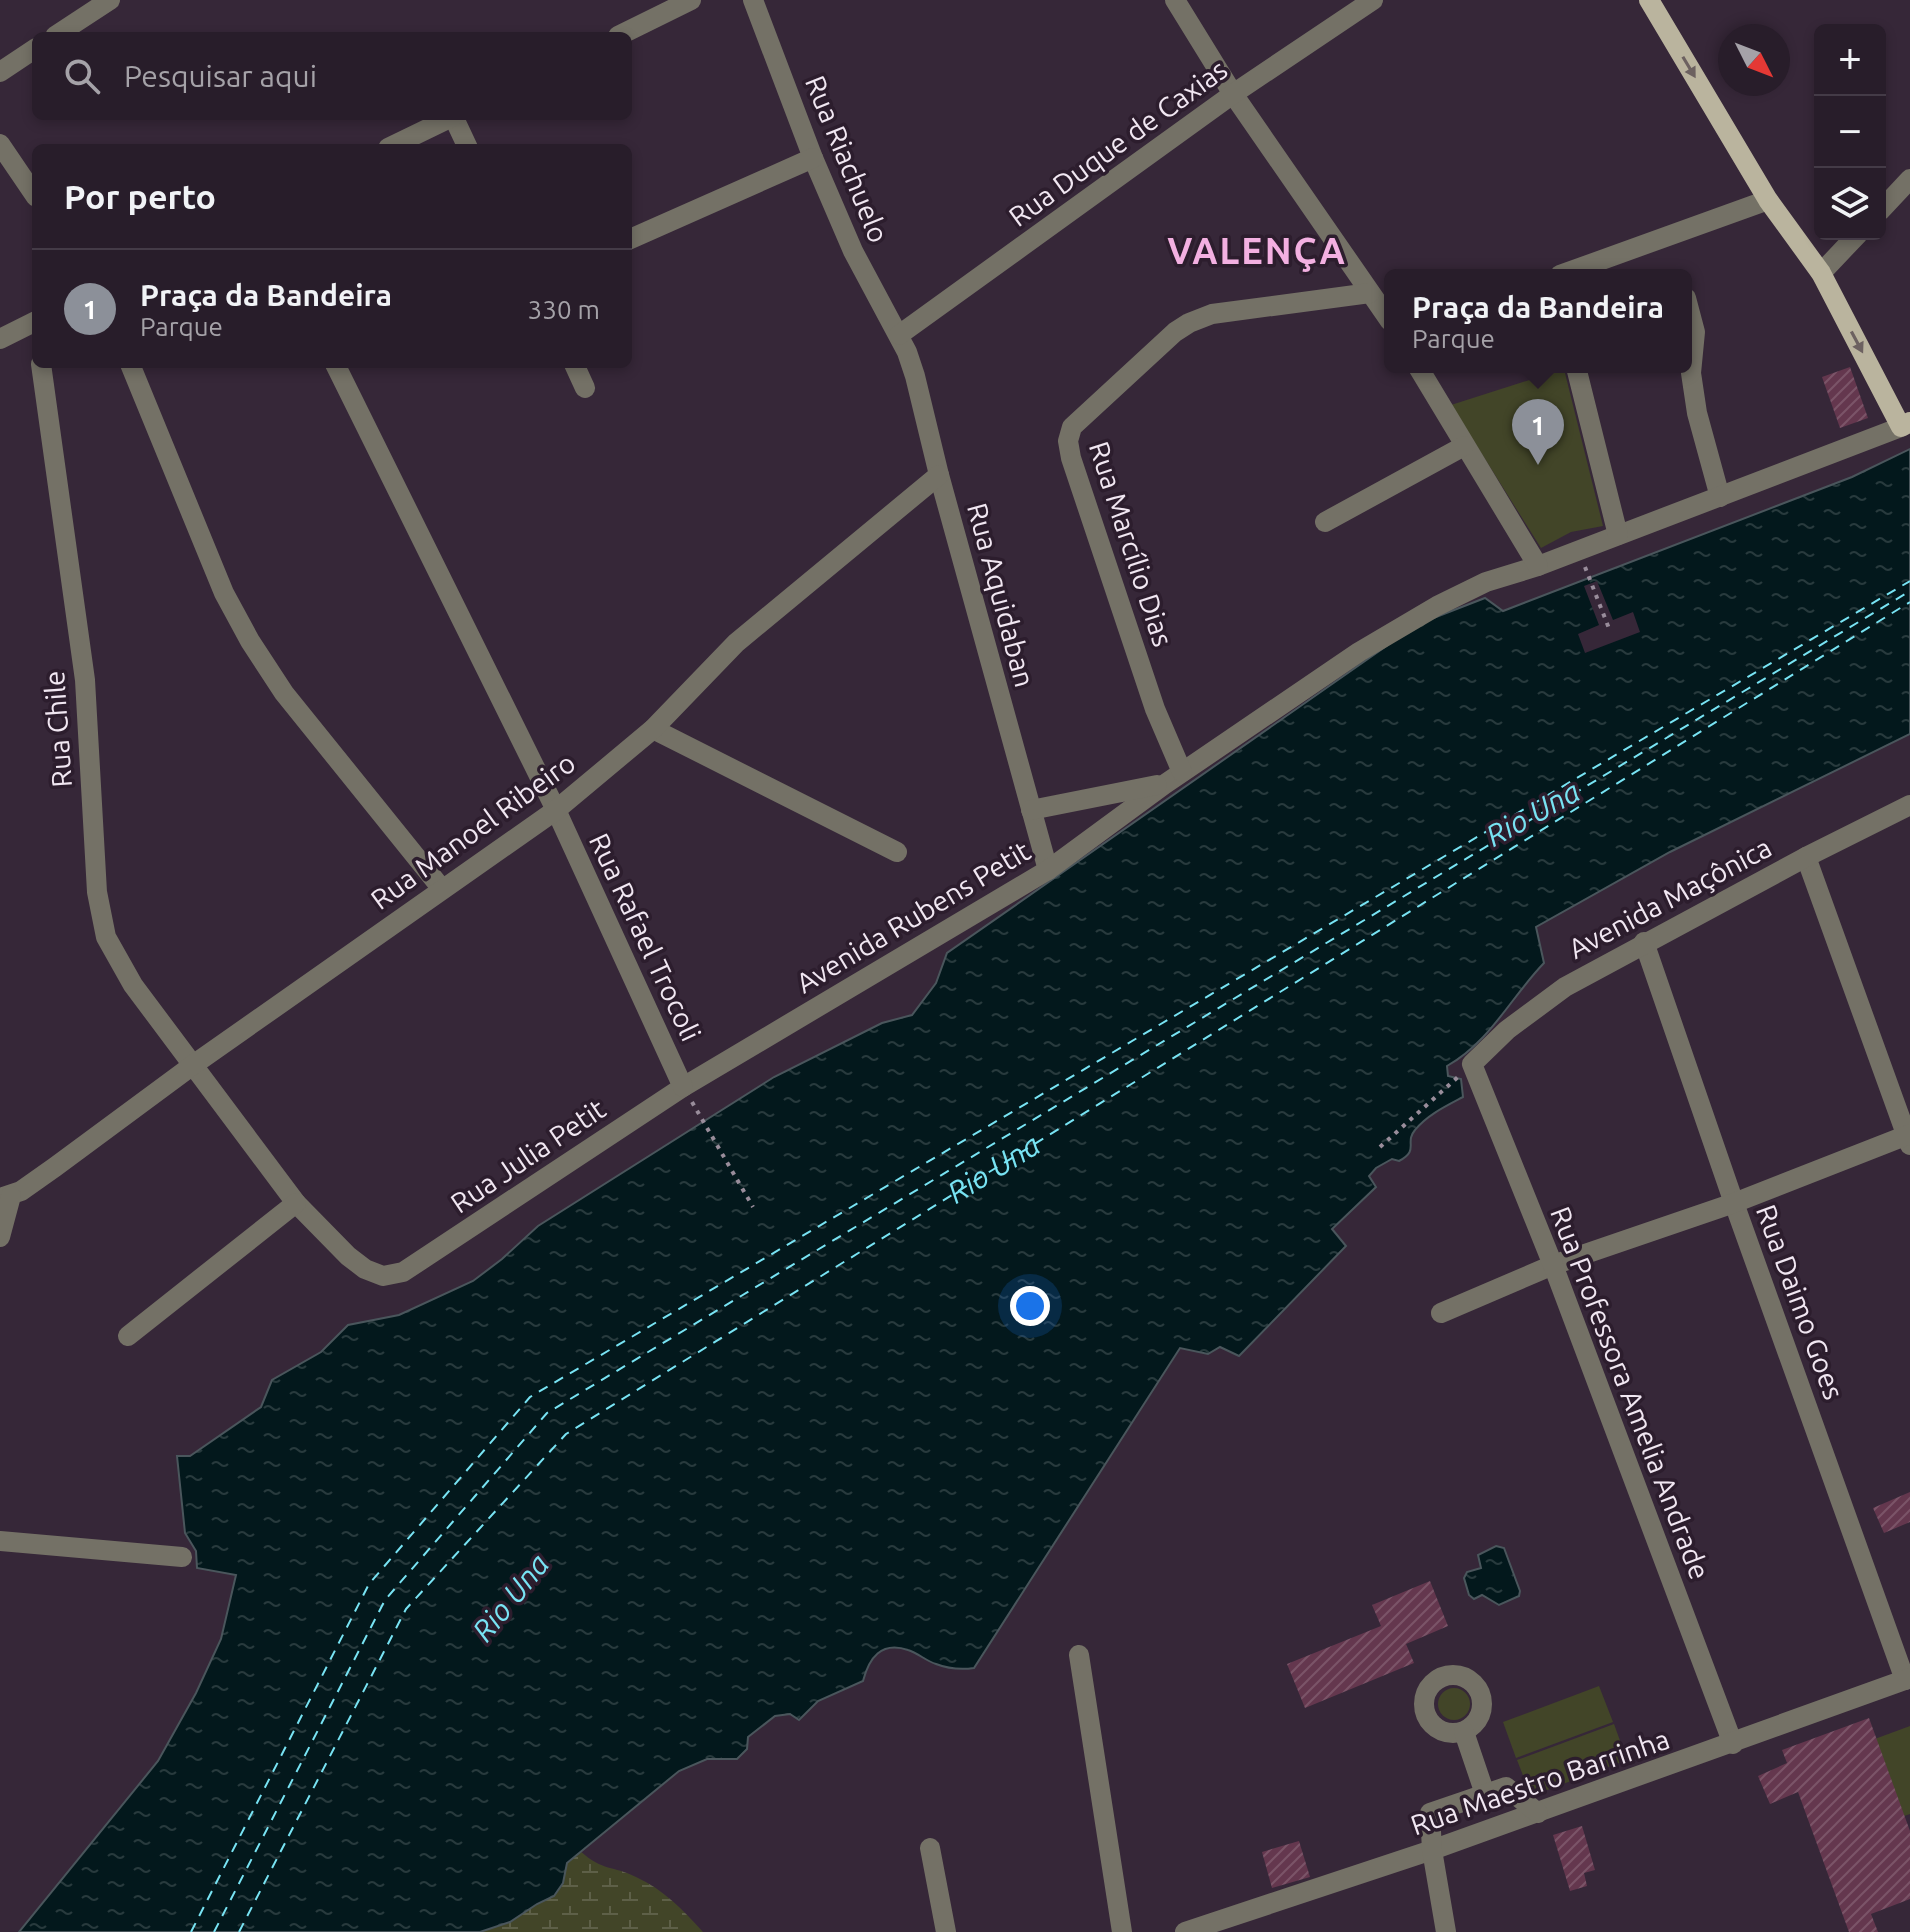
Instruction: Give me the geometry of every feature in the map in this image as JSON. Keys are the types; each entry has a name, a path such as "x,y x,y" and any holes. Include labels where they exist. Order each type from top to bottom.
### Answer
{"main road":[{"path":"1649,0 1768,200 1821,273 1906,424"}],"street":[{"path":"61,32 110,0"},
{"path":"626,32 691,0"},
{"name":"Rua Riachuelo","path":"753,0 813,158 853,251 899,335"},
{"path":"1175,0 1233,94 1384,313"},
{"name":"Rua Duque de Caxias","path":"899,335 1233,94 1373,0"},
{"path":"0,72 32,51"},
{"path":"396,144 445,120"},
{"path":"455,120 466,144"},
{"path":"0,144 32,191"},
{"path":"632,238 813,158"},
{"path":"1886,205 1910,179"},
{"path":"1577,269 1768,200"},
{"path":"1821,273 1852,240"},
{"name":"Rua Marcílio Dias","path":"1182,772 1155,709 1071,458 1068,435 1082,416 1189,323 1212,314 1370,293"},
{"path":"1692,321 1695,332 1692,363"},
{"path":"0,339 32,323"},
{"name":"Rua Aquidaban","path":"899,335 915,376 939,475 1048,870"},
{"name":"Rua Chile","path":"42,368 85,680 101,920 116,957 133,985 296,1203 365,1269 383,1276 403,1272"},
{"path":"132,368 224,593 250,641 284,693 442,889"},
{"name":"Rua Rafael Trocoli","path":"337,368 556,810 683,1087"},
{"path":"576,368 585,388"},
{"path":"1421,373 1538,566"},
{"path":"1578,373 1618,535"},
{"path":"1691,373 1697,413 1720,497"},
{"name":"Avenida Rubens Petit","path":"683,1087 1048,870 1182,772 1359,652 1437,606 1486,582 1538,566 1906,424"},
{"path":"1325,522 1464,446"},
{"name":"Rua Manoel Ribeiro","path":"5,1197 55,1167 193,1065 556,810 653,729 693,684 736,643 939,475"},
{"path":"653,729 897,852"},
{"name":"Avenida Rubens Petit","path":"1031,810 1165,784"},
{"name":"Avenida Maçônica","path":"1472,1064 1528,1012 1565,987 1644,942 1910,805"},
{"path":"1441,1313 1553,1265 1734,1203 1909,1138 1806,857"},
{"name":"Rua Daimo Goes","path":"1644,942 1734,1203 1908,1679"},
{"name":"Rua Professora Amelia Andrade","path":"1472,1064 1553,1265 1733,1744"},
{"name":"Rua Julia Petit","path":"403,1272 683,1087"},
{"path":"0,1237 5,1197"},
{"path":"128,1336 296,1203"},
{"path":"0,1541 182,1557"},
{"path":"1079,1655 1122,1932"},
{"name":"Rua Maestro Barrinha","path":"1185,1932 1538,1813 1908,1679"},
{"path":"1464,1732 1485,1794"},
{"path":"1446,1932 1432,1850 1430,1813 1506,1787 1538,1813"},
{"path":"930,1848 946,1932"}],"path":[{"path":"1578,550 1610,631"},
{"path":"1380,1147 1472,1064"},
{"path":"683,1087 753,1207"}],"green space":[{"path":"1551,373 1565,373 1603,526 1571,532 1541,548 1451,405"},
{"path":"1599,1686 1613,1722 1516,1758 1503,1722"},
{"path":"1454,1688 1466,1692 1470,1704 1466,1716 1454,1720 1442,1716 1438,1704 1442,1692"},
{"path":"1614,1724 1627,1760 1531,1796 1517,1760"},
{"path":"1910,1726 1910,1814 1901,1817 1872,1740"},
{"path":"580,1851 596,1862 646,1882 680,1908 703,1932 480,1932 510,1922 554,1896 563,1883 567,1863"}],"water":[{"name":"Rio Una","path":"1910,449 1910,734 1670,852 1536,927 1544,963 1476,1045 1447,1066 1448,1076 1461,1079 1463,1097 1437,1111 1420,1125 1412,1135 1410,1150 1405,1157 1399,1161 1392,1159 1369,1176 1376,1187 1332,1229 1346,1246 1239,1356 1220,1347 1208,1354 1180,1348 974,1668 945,1667 899,1648 883,1650 869,1665 863,1681 818,1701 799,1720 790,1714 775,1716 748,1737 747,1749 737,1759 707,1759 679,1771 567,1863 563,1883 554,1896 510,1922 480,1932 19,1932 158,1761 196,1693 221,1639 236,1575 197,1568 196,1551 185,1533 177,1456 190,1456 261,1407 272,1380 321,1352 348,1325 399,1315 473,1281 538,1226 774,1077 882,1023 912,1015 936,983 947,953 1418,624 1485,598 1503,611 1852,477"},
{"path":"1496,1546 1504,1548 1520,1591 1519,1596 1499,1605 1482,1595 1474,1599 1469,1595 1464,1578 1467,1572 1481,1568 1478,1555"}],"pier":[{"path":"1597,581 1613,620 1633,612 1640,632 1585,653 1578,634 1599,625 1584,586"}],"building":[{"path":"1850,367 1868,418 1840,428 1822,377"},
{"path":"1910,1492 1910,1522 1884,1533 1873,1508"},
{"path":"1430,1581 1448,1626 1406,1644 1414,1663 1305,1708 1287,1664 1381,1626 1372,1605"},
{"path":"1869,1718 1910,1831 1910,1899 1871,1914 1878,1932 1849,1932 1798,1792 1770,1804 1758,1776 1787,1763 1782,1750"},
{"path":"1582,1826 1595,1870 1584,1873 1587,1886 1570,1891 1553,1835"},
{"path":"1299,1841 1310,1877 1272,1888 1262,1852"}],"ferry route":[{"path":"191,1932 369,1584 530,1397 1910,581"},
{"path":"214,1932 385,1600 547,1413 1910,591"},
{"path":"239,1932 406,1609 566,1434 1910,602"}],"place":[{"name":"Praça da Bandeira","path":"1538,465"}],"district":[{"name":"VALENÇA","path":"1257,251"}]}
